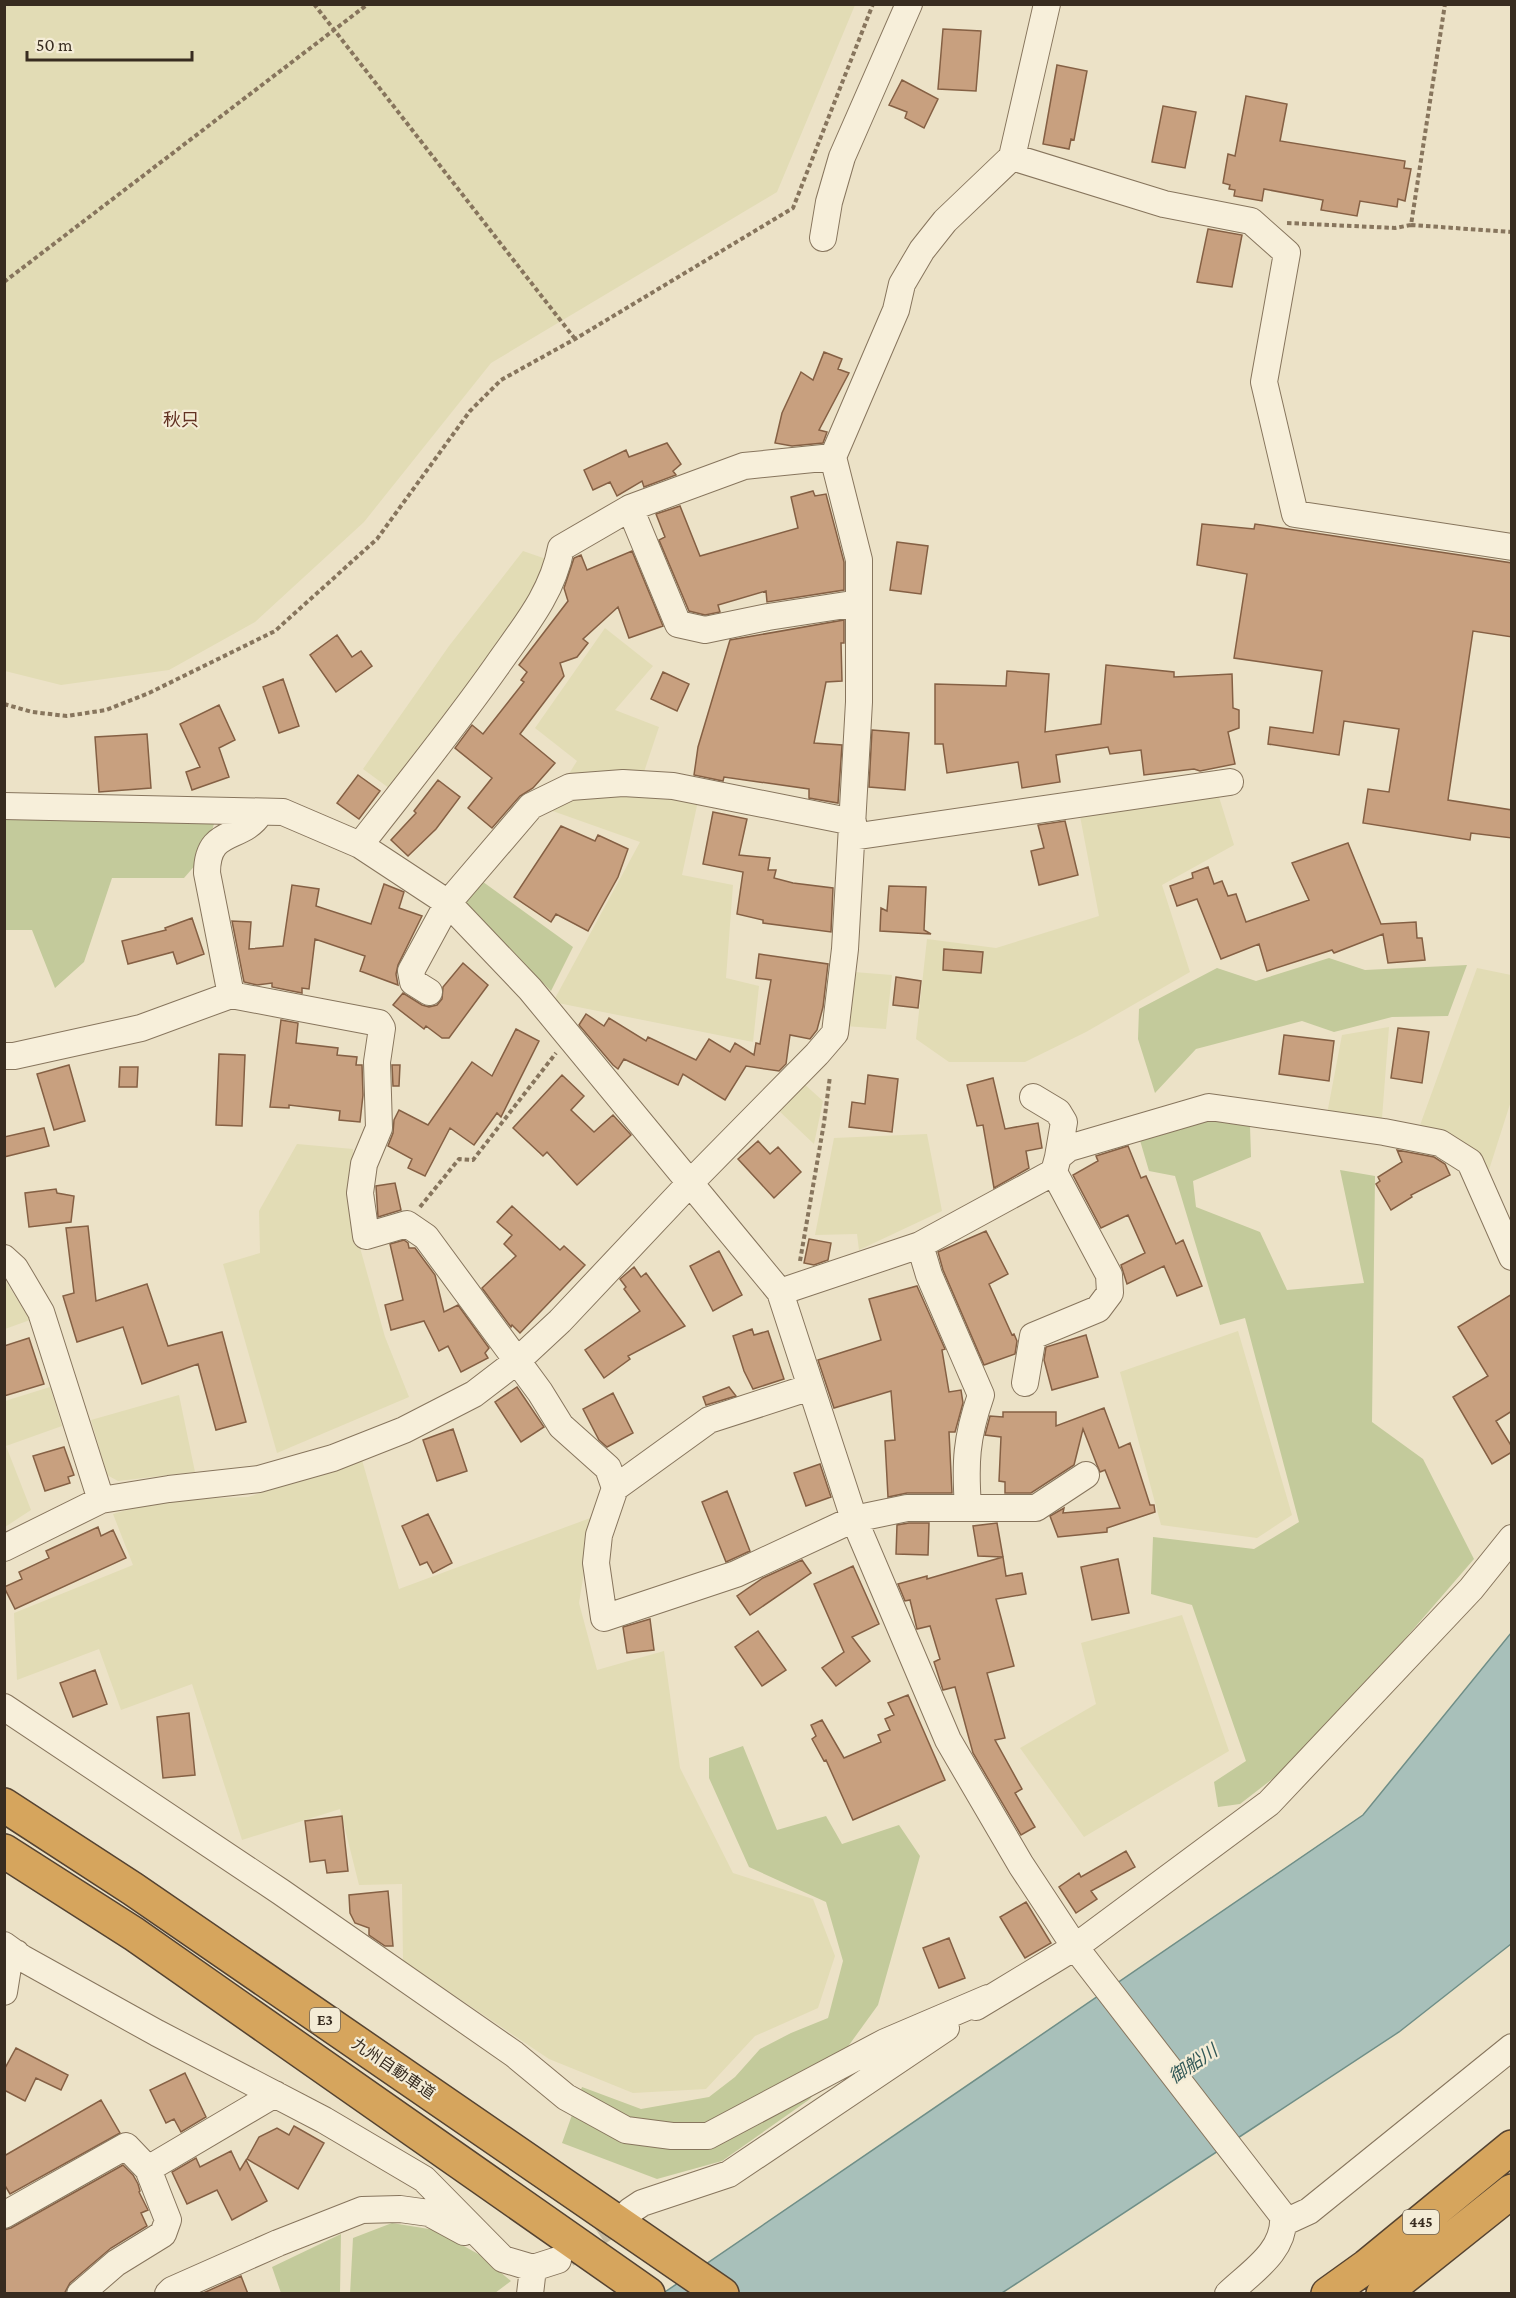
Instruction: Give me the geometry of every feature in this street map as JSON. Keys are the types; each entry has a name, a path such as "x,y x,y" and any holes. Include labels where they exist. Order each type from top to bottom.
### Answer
{"highway":[{"name":"九州自動車道","path":"4,1805 636,2225 722,2294"},
{"name":"E3","path":"4,1851 134,1934 648,2294"},
{"name":"445","path":"1328,2294 1367,2280 1512,2147"},
{"name":"445","path":"1383,2294 1512,2191"}],"street":[{"path":"823,238 829,202 842,157 909,4"},
{"path":"4,1548 101,1500 169,1489 259,1479 333,1458 404,1430 474,1394 517,1361 560,1321 835,1033 845,950 859,702 859,560 833,457 896,310 902,284 922,250 945,221 1012,157 1047,4"},
{"path":"1012,157 1164,204 1251,221 1287,253 1264,382 1295,514 1512,547"},
{"path":"360,845 468,707 544,599 557,567 561,548 630,508 744,466 833,457"},
{"path":"630,508 678,624 705,630 768,617 795,615 859,603"},
{"path":"429,992 413,982 411,970 448,903 531,806 570,787 623,783 673,786 852,829 1230,782"},
{"path":"4,806 283,812 360,845 448,903 530,989 691,1182 788,1289 811,1387 854,1519 948,1740 1021,1864 1075,1947 1279,2214 1278,2242 1270,2256 1228,2294"},
{"path":"231,995 207,873 207,859 217,840 254,822 260,813"},
{"path":"4,1056 14,1056 141,1028 231,995 379,1023 382,1028 377,1062 379,1128 364,1164 360,1193 366,1236 406,1224 426,1236 540,1392 561,1426 608,1468 615,1488"},
{"path":"1025,1383 1033,1336 1098,1309 1110,1293 1109,1275 1056,1165 1064,1122 1058,1112 1033,1097"},
{"path":"788,1289 920,1245 1056,1165 1069,1148 1209,1107 1384,1132 1440,1143 1470,1162 1512,1257"},
{"path":"920,1245 929,1275 981,1395 972,1422 965,1463 968,1508"},
{"path":"4,1258 15,1268 41,1312 101,1500"},
{"path":"811,1387 709,1420 615,1488 599,1534 596,1563 604,1618 736,1574 854,1519 907,1508 1036,1508 1086,1475"},
{"path":"636,2225 642,2203 729,2174 910,2054 988,1998 1075,1947 1269,1803 1471,1589 1512,1538"},
{"path":"4,1707 281,1892 514,2054 566,2097 626,2130 672,2136 708,2136 885,2042 988,1998"},
{"path":"4,1992 10,1949 157,2033 324,2120 424,2179 483,2242 503,2259 533,2268 558,2260"},
{"path":"1279,2214 1310,2211 1512,2047"},
{"path":"148,2169 275,2094"},
{"path":"4,2215 126,2146 148,2169 168,2220 163,2234 116,2263 80,2294"},
{"path":"168,2294 172,2290 278,2243 362,2210 400,2209 429,2213 483,2242"},
{"path":"530,2294 533,2268"}],"path":[{"path":"314,4 575,339"},
{"path":"4,282 368,4"},
{"path":"4,704 32,712 67,716 106,710 149,693 275,631 377,539 470,411 501,380 575,339 793,208 873,4"},
{"path":"1411,225 1445,4"},
{"path":"1251,221 1395,228 1411,225 1512,232"},
{"path":"788,1289 824,1123 835,1033"},
{"path":"406,1224 459,1159 473,1160 569,1036"}],"shaded area":[{"path":"5,4 855,5 777,192 491,363 364,522 255,622 169,670 61,685 5,671"},
{"path":"523,551 549,560 538,596 393,791 363,769 449,646"},
{"path":"605,628 653,666 615,710 659,727 644,772 698,801 682,875 733,885 726,978 759,986 753,1042 553,1002 640,842 547,809 577,761 535,728"},
{"path":"1219,797 1234,845 1162,885 1190,972 1086,1032 1025,1062 949,1062 916,1039 927,939 996,948 1099,916 1080,816"},
{"path":"1477,968 1511,975 1511,1101 1488,1173 1419,1128"},
{"path":"854,972 892,975 886,1029 845,1026"},
{"path":"1389,1027 1382,1118 1327,1114 1342,1035"},
{"path":"802,1082 823,1101 814,1144 777,1109"},
{"path":"927,1134 942,1211 859,1250 857,1234 815,1235 834,1138"},
{"path":"297,1144 353,1149 357,1237 385,1337 409,1397 277,1453 223,1264 260,1253 259,1211"},
{"path":"5,1280 30,1320 4,1329"},
{"path":"1238,1331 1292,1515 1257,1538 1161,1525 1120,1372"},
{"path":"50,1387 62,1426 6,1446 31,1510 5,1527 5,1401"},
{"path":"179,1395 195,1472 118,1481 107,1475 91,1420"},
{"path":"362,1460 399,1589 593,1517 579,1603 597,1670 664,1651 680,1768 733,1873 813,1899 835,1956 818,2008 755,2036 706,2089 633,2093 549,2059 403,1961 402,1884 359,1885 340,1809 242,1840 192,1684 121,1710 99,1649 17,1680 14,1613 133,1565 113,1514 161,1500 248,1497"},
{"path":"1182,1615 1229,1751 1084,1837 1020,1748 1096,1704 1081,1643"}],"green space":[{"path":"5,814 214,824 205,854 184,878 112,878 84,962 55,988 32,930 5,930"},
{"path":"479,879 573,947 551,991 461,900"},
{"path":"1329,958 1365,970 1467,965 1448,1016 1392,1017 1334,1032 1302,1021 1196,1049 1155,1093 1138,1039 1139,1009 1217,968 1256,981"},
{"path":"1216,1117 1250,1126 1251,1157 1193,1181 1196,1207 1260,1232 1287,1290 1364,1283 1340,1170 1375,1176 1372,1422 1423,1459 1474,1559 1397,1648 1289,1766 1240,1804 1218,1807 1214,1782 1246,1761 1192,1605 1151,1594 1153,1537 1254,1549 1299,1522 1245,1318 1220,1325 1175,1176 1149,1171 1139,1137"},
{"path":"743,1746 777,1830 826,1816 842,1844 899,1825 920,1856 878,2005 810,2099 722,2161 657,2179 562,2143 582,2087 641,2109 709,2097 735,2077 760,2049 828,2018 843,1961 826,1902 749,1867 709,1778 709,1758"},
{"path":"392,2223 435,2230 480,2255 511,2281 495,2293 350,2294 353,2238"},
{"path":"341,2234 340,2293 281,2293 272,2267"}],"water":[{"name":"御船川","path":"1511,1633 1511,1944 1399,2032 1002,2293 662,2294 1363,1815"}],"building":[{"path":"943,29 981,31 976,91 938,89"},
{"path":"1057,65 1087,71 1074,140 1071,139 1069,149 1043,144"},
{"path":"902,80 938,99 924,128 905,118 907,112 889,105"},
{"path":"1246,96 1287,104 1280,141 1405,161 1404,168 1411,169 1405,201 1398,199 1397,207 1360,201 1357,216 1321,210 1323,200 1264,189 1262,201 1234,196 1235,190 1229,189 1230,185 1223,183 1228,154 1235,156"},
{"path":"1163,106 1196,112 1185,168 1152,162"},
{"path":"1208,229 1242,235 1232,287 1197,282"},
{"path":"824,352 842,359 838,369 849,373 819,430 827,432 823,443 792,446 775,443 782,413 801,372 813,380"},
{"path":"667,443 681,464 673,471 676,475 644,487 642,481 617,496 610,482 593,490 584,470 626,450 629,457"},
{"path":"813,491 815,496 826,494 844,562 844,590 767,602 766,591 718,605 720,612 705,615 689,611 659,540 665,537 656,514 680,506 700,556 798,528 791,497"},
{"path":"1202,524 1254,529 1255,524 1512,563 1512,637 1473,631 1448,800 1512,810 1512,838 1471,833 1470,840 1363,823 1368,789 1389,792 1399,729 1344,721 1339,755 1268,744 1270,727 1313,733 1322,671 1234,658 1247,574 1197,565"},
{"path":"897,542 928,546 921,594 890,590"},
{"path":"632,551 663,626 629,638 618,607 583,639 588,643 577,657 560,663 564,676 520,734 555,763 533,788 520,796 492,828 468,808 492,778 455,748 472,725 483,734 524,682 521,680 527,672 519,665 568,601 564,588 574,558 581,555 587,570"},
{"path":"844,620 844,643 841,643 842,681 826,682 814,743 842,745 838,803 809,798 809,789 724,777 723,781 694,775 698,747 730,640"},
{"path":"337,635 352,657 361,651 372,666 336,692 310,655"},
{"path":"1106,665 1174,672 1174,677 1232,674 1233,708 1239,710 1239,728 1228,732 1235,764 1200,771 1194,769 1144,775 1141,750 1110,754 1108,747 1056,755 1060,782 1022,788 1018,762 947,773 943,744 935,744 935,684 1006,686 1007,671 1049,674 1045,732 1101,724"},
{"path":"663,672 689,684 677,711 651,699"},
{"path":"283,679 299,726 279,733 263,687"},
{"path":"219,705 235,740 219,748 229,777 192,790 186,772 200,767 180,724"},
{"path":"872,730 909,733 905,790 869,787"},
{"path":"147,734 151,788 99,792 95,737"},
{"path":"358,775 380,791 359,819 337,803"},
{"path":"438,780 460,797 436,829 408,856 391,840 416,813 414,811"},
{"path":"713,812 747,819 739,855 770,858 768,870 776,870 774,878 833,888 831,932 763,923 763,920 737,914 743,872 703,864"},
{"path":"1065,821 1078,875 1039,885 1031,851 1044,848 1038,825"},
{"path":"561,826 595,841 598,835 628,849 618,877 588,931 556,914 551,922 514,897"},
{"path":"1348,843 1381,924 1416,922 1417,938 1422,938 1425,960 1388,963 1383,934 1334,953 1332,950 1267,971 1259,944 1221,959 1197,899 1177,906 1170,886 1193,878 1192,873 1208,867 1214,884 1222,881 1228,896 1236,894 1246,922 1309,900 1292,863"},
{"path":"384,884 404,892 399,908 422,916 398,965 396,974 398,985 360,971 365,956 315,939 309,989 302,988 302,993 272,987 272,983 257,985 244,982 232,921 251,922 249,949 283,946 292,885 319,889 316,906 371,924"},
{"path":"889,886 926,887 924,930 931,934 880,931 881,908 887,911"},
{"path":"192,918 204,954 177,964 173,952 128,964 122,941 166,930 165,928"},
{"path":"944,949 983,952 981,973 943,970"},
{"path":"759,954 828,964 823,1007 817,1030 810,1039 790,1035 786,1064 779,1071 746,1066 725,1100 683,1074 678,1085 624,1059 618,1069 579,1025 586,1014 604,1026 609,1018 646,1041 648,1037 696,1060 709,1039 730,1052 735,1043 754,1055 756,1043 760,1044 771,980 756,978"},
{"path":"463,963 488,985 449,1038 442,1038 426,1026 424,1029 393,1005 403,993 422,1005 429,1007 437,1005 442,999 443,987"},
{"path":"896,977 921,981 918,1008 893,1005"},
{"path":"281,1020 298,1023 296,1043 338,1048 337,1055 357,1057 356,1065 362,1065 363,1095 360,1122 339,1120 340,1111 289,1105 289,1108 270,1107"},
{"path":"1398,1028 1429,1032 1422,1083 1391,1078"},
{"path":"516,1029 539,1041 501,1117 497,1113 474,1145 450,1128 425,1176 408,1168 412,1159 388,1146 393,1133 394,1120 399,1110 428,1125 472,1062 492,1076"},
{"path":"1284,1035 1334,1041 1329,1081 1279,1074"},
{"path":"219,1054 245,1055 242,1126 216,1125"},
{"path":"69,1065 85,1121 54,1130 37,1074"},
{"path":"392,1065 400,1065 399,1086 393,1086"},
{"path":"120,1067 138,1067 137,1087 119,1087"},
{"path":"562,1075 584,1096 571,1110 594,1132 613,1115 631,1135 577,1185 547,1152 543,1156 513,1128"},
{"path":"868,1075 898,1079 892,1132 849,1127 852,1102 865,1104"},
{"path":"993,1078 1005,1129 1038,1123 1042,1148 1026,1151 1029,1168 994,1188 983,1125 977,1126 967,1085"},
{"path":"44,1128 49,1146 4,1157 4,1137"},
{"path":"758,1141 770,1154 778,1147 801,1172 774,1198 738,1159"},
{"path":"1128,1146 1141,1178 1146,1176 1176,1244 1183,1240 1202,1286 1177,1296 1164,1266 1127,1284 1121,1265 1145,1253 1128,1215 1101,1228 1073,1175 1098,1161 1096,1156"},
{"path":"1397,1150 1434,1157 1445,1164 1450,1175 1411,1195 1412,1197 1391,1210 1376,1184 1380,1181 1378,1177 1402,1162"},
{"path":"395,1183 401,1210 378,1217 376,1186"},
{"path":"56,1189 57,1193 74,1196 71,1222 29,1227 25,1193"},
{"path":"512,1206 560,1250 564,1246 585,1265 520,1333 512,1325 511,1327 482,1288 516,1256 504,1244 512,1235 497,1222"},
{"path":"88,1226 96,1301 147,1284 168,1346 222,1332 246,1422 216,1430 198,1364 142,1384 123,1327 77,1342 63,1296 74,1293 66,1228"},
{"path":"986,1231 1008,1274 989,1284 1012,1335 1014,1334 1017,1341 1015,1354 984,1365 943,1270 938,1252"},
{"path":"809,1239 831,1243 828,1260 814,1265 804,1263"},
{"path":"404,1240 408,1243 409,1248 415,1248 435,1275 444,1312 458,1305 489,1348 485,1353 488,1358 461,1372 448,1346 439,1351 424,1321 391,1330 385,1305 403,1300 390,1244"},
{"path":"719,1251 742,1295 713,1311 690,1266"},
{"path":"634,1267 641,1277 646,1273 685,1326 628,1356 630,1359 604,1378 585,1350 640,1311 624,1289 626,1287 620,1279"},
{"path":"917,1286 945,1349 942,1350 949,1392 961,1390 963,1403 955,1432 949,1432 952,1493 907,1493 888,1497 885,1441 895,1440 891,1391 834,1408 818,1360 881,1340 869,1299"},
{"path":"1512,1294 1512,1411 1496,1421 1512,1447 1512,1452 1492,1464 1453,1397 1488,1376 1458,1327"},
{"path":"752,1329 754,1335 768,1331 784,1379 753,1389 744,1371 733,1336"},
{"path":"1086,1335 1098,1377 1052,1390 1044,1360 1046,1347"},
{"path":"29,1338 44,1384 4,1396 4,1346"},
{"path":"517,1387 544,1427 521,1442 495,1402"},
{"path":"729,1387 736,1396 706,1405 703,1397"},
{"path":"613,1393 633,1433 607,1447 599,1440 583,1409"},
{"path":"1104,1408 1119,1448 1130,1443 1150,1505 1154,1505 1155,1512 1107,1528 1107,1532 1058,1537 1050,1516 1064,1508 1063,1513 1120,1508 1105,1470 1100,1472 1083,1429 1074,1465 1031,1493 1005,1493 1005,1482 999,1481 1001,1437 985,1435 990,1416 1003,1417 1003,1412 1056,1412 1056,1426"},
{"path":"453,1429 467,1471 437,1481 423,1440"},
{"path":"64,1447 74,1475 68,1477 70,1483 45,1491 33,1456"},
{"path":"820,1464 831,1497 806,1506 794,1473"},
{"path":"727,1491 750,1551 726,1562 702,1502"},
{"path":"428,1514 452,1563 433,1573 427,1562 420,1565 402,1526"},
{"path":"929,1523 928,1555 896,1554 897,1525"},
{"path":"997,1523 1003,1557 978,1556 973,1526"},
{"path":"98,1527 101,1536 113,1530 126,1558 15,1609 4,1587 22,1579 19,1572 49,1558 46,1551"},
{"path":"1003,1557 1006,1576 1022,1573 1026,1594 996,1599 1014,1666 987,1673 1005,1738 995,1740 1022,1789 1015,1793 1035,1827 1021,1835 973,1753 955,1687 943,1690 934,1662 940,1659 930,1626 917,1629 910,1600 905,1601 898,1584 927,1576 927,1579"},
{"path":"1118,1559 1129,1613 1092,1620 1081,1567"},
{"path":"802,1560 811,1573 750,1615 737,1596 763,1578"},
{"path":"853,1566 879,1624 852,1637 870,1661 836,1686 822,1668 844,1652 814,1584"},
{"path":"650,1619 654,1650 627,1653 623,1627"},
{"path":"758,1631 786,1670 762,1686 735,1647"},
{"path":"95,1670 107,1704 73,1717 60,1683"},
{"path":"908,1695 945,1780 853,1820 826,1760 824,1761 812,1739 816,1736 811,1725 822,1720 844,1758 881,1742 878,1735 890,1730 885,1719 894,1715 888,1703"},
{"path":"189,1713 195,1775 163,1778 157,1717"},
{"path":"342,1816 348,1871 327,1873 325,1860 310,1862 305,1821"},
{"path":"1126,1851 1135,1867 1091,1891 1097,1899 1076,1913 1059,1887 1079,1873 1081,1877"},
{"path":"388,1891 393,1946 385,1946 369,1935 369,1928 355,1923 350,1913 349,1895"},
{"path":"1026,1902 1051,1943 1025,1958 1000,1917"},
{"path":"949,1938 965,1978 939,1988 923,1948"},
{"path":"16,2048 68,2075 61,2090 36,2078 25,2101 4,2090 4,2070"},
{"path":"185,2073 206,2117 181,2132 174,2119 166,2123 150,2090"},
{"path":"101,2100 120,2133 10,2194 4,2184 4,2156"},
{"path":"294,2126 324,2143 298,2189 247,2159 259,2137 277,2128 289,2135"},
{"path":"231,2151 240,2170 246,2160 267,2201 232,2220 217,2190 187,2204 172,2172 196,2158 200,2167"},
{"path":"123,2165 138,2184 139,2192 148,2210 141,2213 147,2226 111,2248 70,2283 64,2294 4,2294 4,2230"},
{"path":"241,2276 248,2294 201,2294"}],"tunnel":[{"path":"566,2255 630,2211"}],"district":[{"name":"秋只","path":"181,420"}]}
